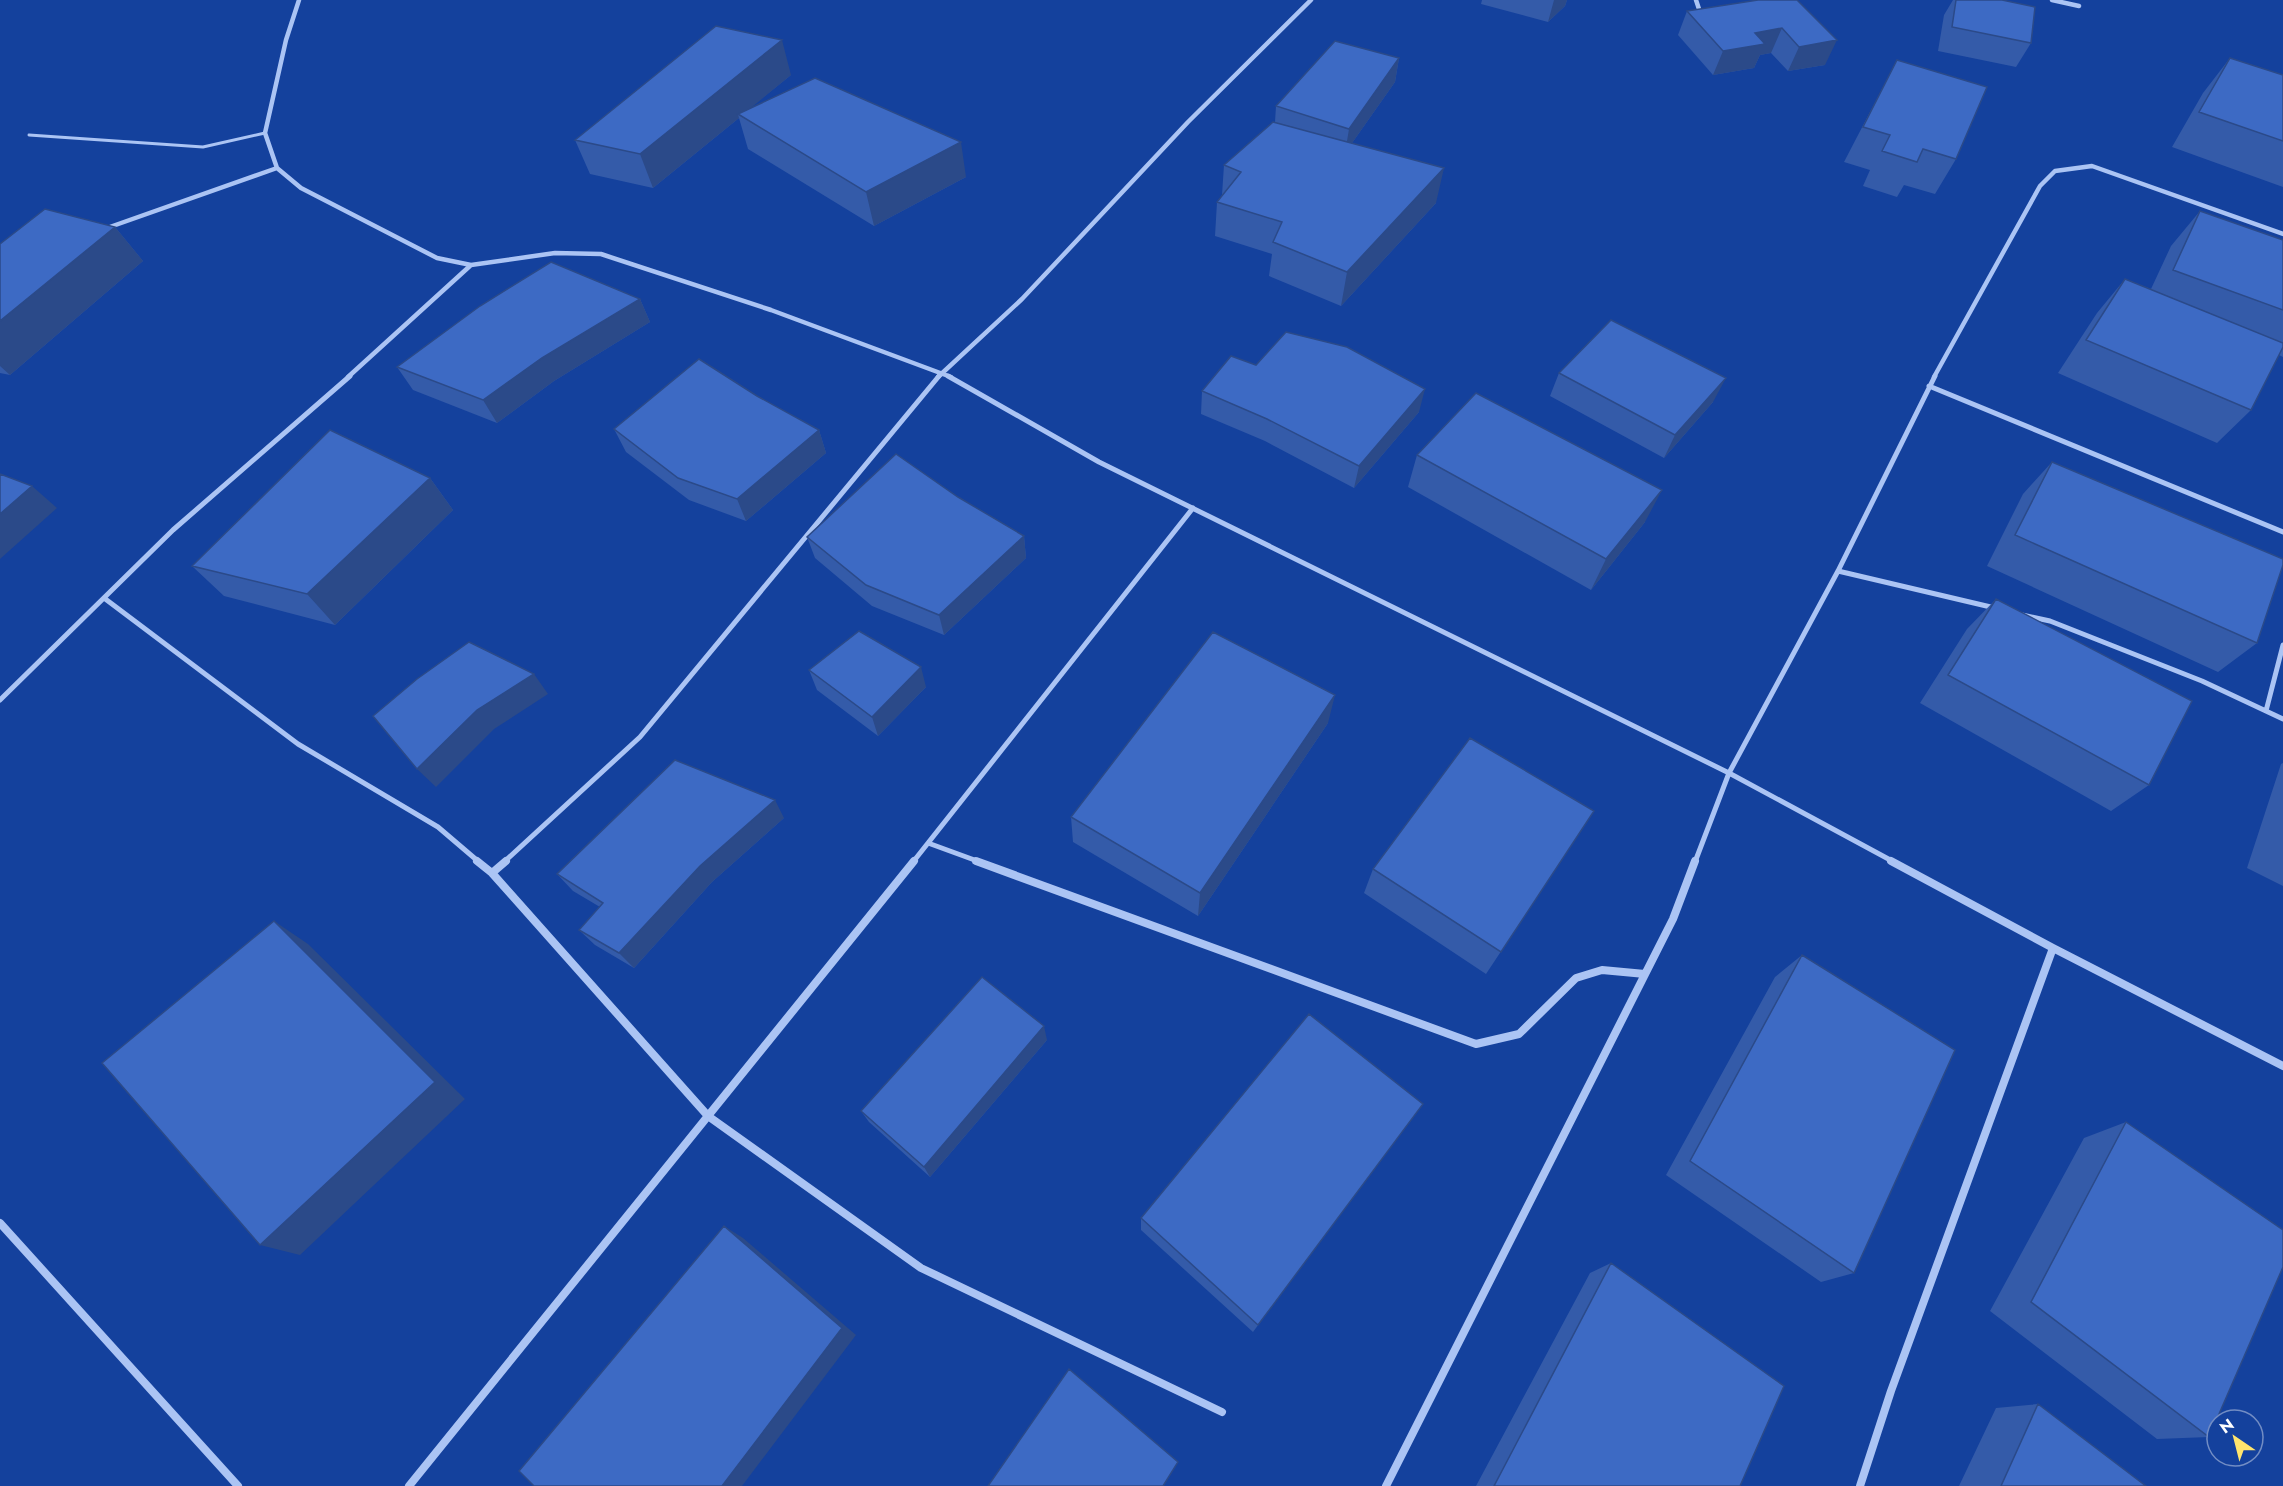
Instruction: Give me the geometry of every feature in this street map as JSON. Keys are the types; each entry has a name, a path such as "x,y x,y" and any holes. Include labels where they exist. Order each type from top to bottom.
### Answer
{"street":[{"path":"299,0 286,40 265,134 277,168 301,188 437,258 471,265 555,253 601,254 942,372 1100,462 1444,630 1729,773 2053,948 2283,1066"},
{"path":"492,873 640,737 942,372 1022,299 1188,122 1311,0"},
{"path":"1696,0 1701,15"},
{"path":"2052,0 2079,6"},
{"path":"1386,1486 1673,919 1729,773 1838,571 1929,386 2040,186 2055,171 2092,166 2283,234"},
{"path":"103,229 277,168"},
{"path":"0,700 173,530 402,330 471,265"},
{"path":"1929,386 2283,532"},
{"path":"409,1486 928,843 1193,508"},
{"path":"1838,571 2006,611"},
{"path":"104,598 298,744 438,827 492,873 708,1116 921,1268 1222,1412"},
{"path":"2017,613 2050,621 2180,672 2283,719"},
{"path":"2266,711 2283,645"},
{"path":"928,843 1476,1044 1519,1034 1576,978 1602,970 1645,974"},
{"path":"1860,1486 1891,1391 2053,948"},
{"path":"0,1223 238,1486"}],"lane":[{"path":"29,135 203,147 265,134"}],"building":[{"path":"1758,0 1797,0 1837,40 1799,47 1782,28 1755,33 1765,44 1723,51 1687,11"},
{"path":"1956,0 2002,0 2035,7 2031,43 1952,27"},
{"path":"716,26 782,40 640,154 575,140"},
{"path":"1335,41 1399,58 1349,129 1276,106"},
{"path":"2230,58 2283,75 2283,141 2199,112"},
{"path":"1897,60 1987,87 1956,159 1923,149 1917,162 1882,151 1890,135 1863,127"},
{"path":"815,78 961,142 866,192 738,114"},
{"path":"1273,122 1444,168 1347,272 1273,242 1282,222 1217,202 1241,172 1224,165"},
{"path":"45,209 115,227 0,321 0,244"},
{"path":"2200,211 2283,240 2283,310 2173,270"},
{"path":"551,262 640,299 542,358 483,400 397,367 480,306"},
{"path":"2125,279 2283,343 2251,410 2086,340"},
{"path":"1611,320 1726,378 1675,435 1559,373"},
{"path":"1286,332 1347,347 1425,389 1359,466 1267,419 1202,391 1231,356 1256,365"},
{"path":"699,359 757,396 819,430 737,499 678,478 614,429"},
{"path":"1476,393 1662,490 1606,559 1417,455"},
{"path":"330,430 430,478 307,594 192,566"},
{"path":"896,454 958,497 1024,536 939,615 866,585 807,537"},
{"path":"2052,462 2283,559 2257,643 2015,535"},
{"path":"0,474 32,486 0,514"},
{"path":"1996,599 2192,701 2149,785 1948,675"},
{"path":"859,631 921,667 872,717 809,670"},
{"path":"1213,632 1335,695 1200,893 1071,817"},
{"path":"469,642 534,674 477,710 417,769 373,716 417,679"},
{"path":"1470,738 1594,811 1501,952 1373,869"},
{"path":"675,760 775,800 700,866 619,953 579,930 603,903 557,874"},
{"path":"274,921 435,1082 260,1245 102,1063"},
{"path":"1802,955 1955,1050 1854,1273 1690,1161"},
{"path":"982,977 1044,1026 924,1167 861,1111"},
{"path":"1309,1014 1423,1104 1258,1325 1141,1218"},
{"path":"2126,1122 2283,1230 2283,1267 2222,1408 2205,1408 2205,1434 2031,1302"},
{"path":"724,1226 842,1328 722,1486 534,1486 519,1471"},
{"path":"1611,1263 1784,1386 1740,1486 1494,1486"},
{"path":"1069,1369 1178,1462 1163,1486 988,1486"},
{"path":"2038,1404 2146,1486 2001,1486"}]}
